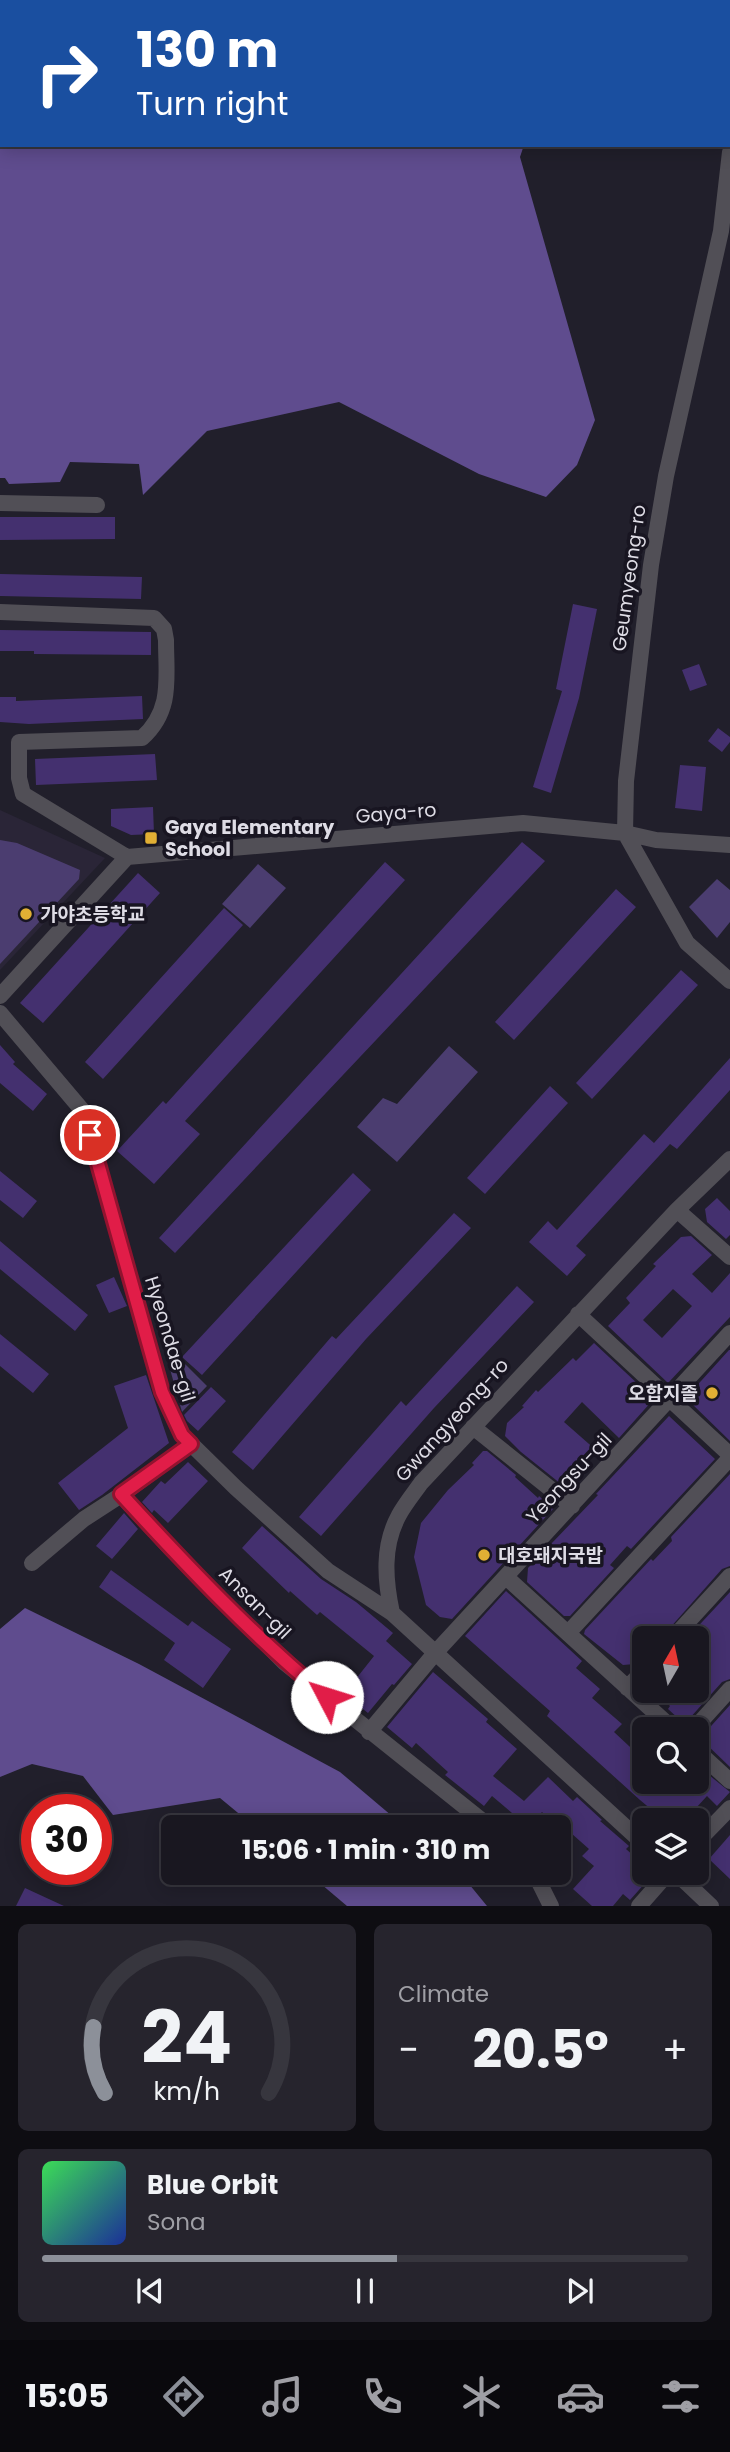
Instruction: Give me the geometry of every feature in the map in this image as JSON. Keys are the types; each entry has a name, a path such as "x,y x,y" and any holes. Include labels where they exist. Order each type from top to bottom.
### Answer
{"street":[{"name":"Geumyeong-ro","path":"625,833 626,781 651,565 666,476 721,231 730,152"},
{"path":"0,503 97,505"},
{"path":"0,612 155,618 164,629 166,640 163,708 156,725 142,738 19,742 19,778 23,794 127,857 0,996"},
{"name":"Gaya-ro","path":"127,857 523,823 625,833 656,841 730,845"},
{"path":"625,833 687,943 730,981"},
{"name":"Hyeondae-gil","path":"0,1013 82,1110 162,1392 182,1435 328,1571 392,1613"},
{"name":"Gwangyeong-ro","path":"392,1613 386,1587 387,1550 398,1516 421,1483 677,1210 730,1159"},
{"path":"677,1210 730,1257"},
{"path":"569,1632 730,1456 578,1314"},
{"name":"Yeongsu-gil","path":"369,1732 436,1652 730,1333"},
{"path":"473,1426 572,1506"},
{"path":"32,1563 84,1519 191,1444"},
{"name":"Ansan-gil","path":"121,1494 170,1548 285,1662 475,1815"},
{"path":"684,1626 730,1576"},
{"path":"506,1577 660,1717"},
{"path":"392,1613 632,1833"},
{"path":"627,1688 632,1683"},
{"path":"705,1717 730,1689"},
{"path":"709,1762 730,1781"},
{"path":"709,1830 730,1808"},
{"path":"540,1885 551,1906"},
{"path":"639,1906 658,1885"},
{"path":"689,1885 711,1906"}],"shaded area":[{"path":"0,147 523,147 520,157 595,420 577,465 546,497 479,474 339,402 207,431 143,495 139,464 70,462 60,482 9,484 5,478 0,478"},
{"name":"가야초등학교","path":"0,810 105,858 0,970"},
{"name":"가야초등학교","path":"0,840 17,843 80,870 79,879 0,964"},
{"path":"258,864 286,888 250,928 222,904"},
{"path":"717,879 730,890 730,922 717,938 689,907"},
{"path":"449,1046 478,1072 397,1162 357,1127 383,1098 397,1104"},
{"path":"175,1354 207,1386 182,1412 168,1362"},
{"path":"25,1608 139,1664 340,1772 391,1815 241,1815 220,1798 113,1815 112,1794 97,1794 83,1776 32,1764 0,1777 0,1629"},
{"path":"322,1885 470,1885 487,1906 347,1906"}],"building":[{"path":"0,517 115,517 115,539 0,540"},
{"path":"0,574 142,577 141,599 0,596"},
{"path":"573,604 597,609 579,698 551,793 533,787 562,691 556,689"},
{"path":"0,630 151,632 151,655 0,651"},
{"path":"699,664 707,685 690,691 682,670"},
{"path":"142,696 143,719 29,724 0,722 0,697 16,697 16,701"},
{"path":"718,728 730,737 730,742 722,752 708,741"},
{"path":"155,754 157,780 36,785 35,759"},
{"path":"680,765 706,767 702,811 675,808"},
{"path":"153,807 154,834 131,835 111,826 111,809"},
{"path":"522,842 545,861 175,1253 159,1238"},
{"path":"385,862 405,880 185,1121 200,1134 154,1184 117,1151 163,1101 166,1104"},
{"path":"138,873 160,893 43,1023 20,1003"},
{"path":"616,889 636,907 514,1040 495,1022"},
{"path":"224,908 243,925 103,1079 85,1062"},
{"path":"681,970 698,985 592,1099 576,1083"},
{"path":"0,1045 15,1062 13,1064 47,1094 33,1111 0,1083"},
{"path":"730,1058 730,1090 677,1149 670,1144 576,1246 586,1255 567,1276 529,1242 548,1221 557,1230 644,1134 654,1143"},
{"path":"550,1086 568,1103 485,1194 467,1178"},
{"path":"0,1171 37,1201 23,1218 0,1200"},
{"path":"353,1173 371,1190 202,1375 182,1357"},
{"path":"717,1198 730,1211 730,1235 726,1239 707,1222 705,1209"},
{"path":"454,1213 471,1228 366,1339 253,1470 232,1452 332,1336 336,1339"},
{"path":"691,1236 712,1255 692,1274 712,1293 730,1273 730,1317 668,1383 608,1326 630,1303 626,1298 656,1266 653,1264 681,1237","holes":["673,1289 692,1306 662,1338 643,1320"]},
{"path":"0,1241 88,1315 75,1331 0,1269"},
{"path":"114,1277 127,1306 109,1313 96,1285"},
{"path":"517,1286 534,1302 434,1408 321,1536 299,1517 401,1401 406,1406"},
{"path":"0,1334 49,1374 33,1393 0,1366"},
{"path":"594,1343 639,1385 634,1385 652,1401 619,1438 582,1402 564,1422 597,1451 576,1475 581,1479 572,1489 566,1488 505,1436 507,1423 524,1407 522,1406 536,1390 538,1392 573,1358 576,1361"},
{"path":"729,1350 730,1441 689,1401 692,1391"},
{"path":"146,1375 169,1443 79,1510 58,1483 128,1428 114,1386"},
{"path":"211,1387 226,1401 198,1431 184,1415"},
{"path":"669,1416 715,1459 631,1549 627,1546 610,1565 614,1568 570,1616 564,1616 527,1582 528,1568"},
{"path":"483,1451 487,1451 516,1475 515,1477 553,1509 452,1619 440,1617 426,1605 414,1557 421,1523 448,1490 474,1465 472,1463"},
{"path":"188,1462 208,1481 168,1523 154,1510 152,1513 142,1502 161,1481 165,1484"},
{"path":"730,1474 730,1566 722,1569 672,1626 632,1626 632,1664 623,1665 584,1634 585,1630 651,1559 653,1561 672,1541 671,1537"},
{"path":"124,1513 138,1529 112,1559 96,1546"},
{"path":"262,1526 321,1579 356,1602 393,1633 386,1641 412,1664 368,1713 344,1694 374,1656 320,1612 317,1615 290,1591 289,1593 242,1548"},
{"path":"111,1570 188,1626 192,1621 231,1649 203,1688 164,1660 175,1643 99,1587"},
{"path":"506,1591 582,1661 576,1668 600,1689 592,1698 622,1724 614,1732 632,1749 632,1793 547,1716 550,1711 465,1636"},
{"path":"730,1592 730,1679 722,1682 709,1697 709,1626 698,1626"},
{"path":"433,1672 488,1719 486,1722 517,1749 493,1776 524,1801 548,1777 573,1801 577,1797 629,1846 626,1849 632,1854 632,1885 643,1885 630,1900 623,1894 613,1906 592,1906 573,1889 594,1866 582,1856 589,1849 571,1833 571,1815 545,1815 542,1812 539,1815 510,1815 512,1813 492,1796 484,1806 445,1775 448,1772 416,1743 412,1748 387,1727"},
{"path":"667,1703 703,1703 691,1717 677,1717 668,1709 670,1706"},
{"path":"730,1705 730,1767 709,1747 709,1728"},
{"path":"709,1775 730,1792 717,1806 707,1796 696,1808 650,1808 633,1794 709,1794"},
{"path":"730,1835 730,1879 709,1859"},
{"path":"25,1888 64,1906 16,1906"}],"place":[{"name":"Gaya Elementary School","path":"151,838"},
{"name":"가야초등학교","path":"26,914"},
{"name":"오합지졸","path":"712,1393"},
{"name":"대호돼지국밥","path":"484,1555"}],"route":[{"path":"90,1135 162,1392 170,1414 182,1435 191,1444 121,1494 170,1548 285,1662 327,1697"}]}
